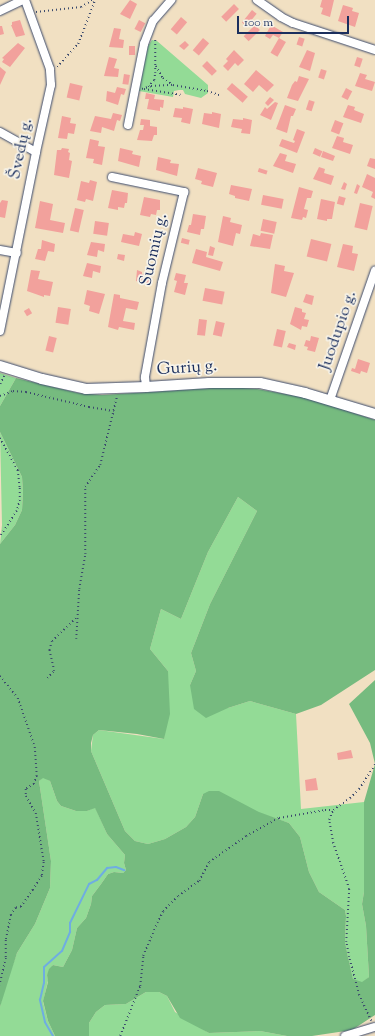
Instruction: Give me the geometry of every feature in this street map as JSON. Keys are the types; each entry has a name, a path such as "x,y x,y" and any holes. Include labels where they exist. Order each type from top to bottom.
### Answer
{"street":[{"path":"0,11 24,0"},
{"name":"Švedų g.","path":"0,332 51,85 51,73 24,0"},
{"path":"128,125 144,44 154,21 171,0"},
{"path":"257,0 281,17 375,50"},
{"path":"0,132 36,152"},
{"name":"Suomių g.","path":"112,177 184,192 162,284 145,377 146,388"},
{"path":"0,250 17,253"},
{"name":"Juodupio g.","path":"330,400 375,271"},
{"name":"Gurių g.","path":"0,366 73,387 100,390 209,383 252,383 282,387 375,414"},
{"path":"345,1036 375,1026"}],"path":[{"path":"30,13 81,7 92,0"},
{"path":"51,73 78,44 95,0"},
{"path":"148,87 154,80 156,65 154,48 155,35"},
{"path":"156,65 163,78 173,85"},
{"path":"181,95 142,89 148,87 173,85 207,91 219,95"},
{"path":"76,640 79,589 85,554 85,487 100,465 119,389"},
{"path":"0,396 13,391 26,392 89,407 114,411"},
{"path":"0,438 18,470 20,488 20,500 17,512 0,537"},
{"path":"47,678 54,671 49,650 52,641 77,617"},
{"path":"0,676 18,698 35,747 37,776 34,784 26,789 26,796 36,813 44,862 42,876 21,907 16,908 11,915 6,940 6,958 0,985"},
{"path":"375,764 359,789 350,798 333,810 329,820 330,831 349,889 346,942 348,957 363,1007 375,1026"},
{"path":"120,1036 140,986 143,956 163,911 178,896 199,881 209,862 246,836 279,818 333,810"}],"green space":[{"path":"152,40 157,41 208,85 208,93 201,98 185,94 183,90 174,91 173,97 139,91 148,46"},
{"path":"0,373 16,378 0,406"},
{"path":"16,378 78,393 102,395 229,387 257,389 308,398 375,420 375,670 321,705 296,714 250,701 228,708 206,718 194,709 190,685 196,671 191,653 210,604 257,511 238,497 208,552 181,619 161,609 150,649 168,671 170,714 164,739 137,734 99,730 93,735 91,743 91,751 125,831 135,841 148,844 165,839 186,827 195,817 203,794 209,791 219,791 259,812 289,823 300,837 309,872 319,892 345,910 345,942 353,979 362,982 369,977 366,926 362,904 364,892 364,802 375,764 375,1015 352,1030 312,1036 287,1036 260,1031 209,1033 180,1018 167,996 159,992 146,992 126,1004 105,1005 96,1012 89,1023 89,1036 55,1036 48,1021 43,1001 48,982 47,975 49,969 53,965 63,967 72,950 77,928 86,918 92,896 108,874 114,872 123,873 126,870 124,863 125,855 107,834 95,808 87,811 76,811 61,806 57,801 50,781 43,778 39,781 51,861 50,888 35,924 17,953 0,1007 0,544 15,525 22,510 23,492 22,477 0,432 0,406"},
{"path":"0,432 22,477 23,492 22,510 15,525 0,544 2,525"},
{"path":"238,497 257,511 210,604 191,653 196,671 190,685 228,708 250,701 296,714 301,809 364,802 364,892 362,904 366,926 369,977 362,983 353,980 345,942 345,910 319,892 309,872 300,837 289,823 203,794 195,817 186,827 165,839 148,844 135,841 125,831 91,751 93,735 99,730 164,739 168,671 150,649 161,609 181,619 208,552"},
{"path":"375,680 375,764 370,743 349,704"},
{"path":"43,777 50,781 57,801 61,806 76,811 87,811 95,807 107,834 125,855 124,863 126,870 123,873 114,872 108,874 92,896 86,918 77,928 72,950 63,967 53,965 47,975 48,981 43,1002 48,1021 55,1036 0,1036 0,1007 4,989 17,953 35,924 50,888 51,861 39,781"},
{"path":"146,992 159,992 167,996 175,1012 209,1033 260,1031 287,1036 89,1036 89,1023 96,1012 105,1005 126,1004"}],"building":[{"path":"130,0 137,4 130,19 120,14"},
{"path":"322,0 334,0 330,17 321,14 323,8 320,7"},
{"path":"234,4 239,9 226,22 221,17"},
{"path":"343,5 353,8 352,11 359,13 355,27 338,21"},
{"path":"252,10 257,14 247,26 242,22"},
{"path":"181,17 187,22 177,34 171,29"},
{"path":"20,20 25,35 16,37 11,25 12,22"},
{"path":"139,20 145,23 141,32 134,29"},
{"path":"255,25 260,30 249,41 244,36"},
{"path":"271,25 283,32 279,38 273,35 270,39 265,36"},
{"path":"0,26 2,26 4,34 0,35"},
{"path":"114,28 121,29 119,39 124,40 123,48 109,47"},
{"path":"299,37 305,39 302,46 297,45"},
{"path":"203,38 209,43 199,55 193,50"},
{"path":"279,38 286,42 277,57 270,53"},
{"path":"185,41 189,45 184,50 179,46"},
{"path":"18,43 25,48 10,67 2,62 4,59 2,58"},
{"path":"129,46 135,46 135,55 129,55"},
{"path":"234,50 244,60 238,66 235,63 228,71 223,66 228,61 226,59"},
{"path":"307,50 315,53 310,71 299,67"},
{"path":"109,57 117,59 114,68 119,69 118,77 104,76"},
{"path":"357,57 363,59 360,67 354,66"},
{"path":"207,61 217,71 212,76 202,66"},
{"path":"0,67 6,72 0,85"},
{"path":"321,69 327,71 324,79 318,78"},
{"path":"256,70 274,85 267,92 259,85 253,92 244,84"},
{"path":"360,73 367,75 365,79 375,82 372,91 355,86"},
{"path":"124,74 130,75 128,85 122,84"},
{"path":"299,76 309,79 298,101 287,98 292,85 295,81 297,82"},
{"path":"70,83 83,86 79,101 67,98"},
{"path":"232,83 248,97 243,103 227,89"},
{"path":"117,87 126,89 124,95 121,94 118,105 106,101 107,91 115,93"},
{"path":"346,88 352,91 348,100 341,97"},
{"path":"146,93 155,95 154,99 164,100 163,108 160,107 160,111 147,109 149,99 145,99"},
{"path":"270,97 274,100 268,106 265,103"},
{"path":"309,100 315,102 312,111 306,110"},
{"path":"275,102 278,103 271,120 260,115 265,107 267,109"},
{"path":"285,105 296,109 293,116 291,116 287,133 276,129"},
{"path":"348,105 355,107 354,110 364,114 361,123 343,117"},
{"path":"183,107 193,109 190,124 181,122 182,118 173,117 175,108 183,109"},
{"path":"212,112 221,114 219,128 202,124 204,113 212,114"},
{"path":"113,113 122,115 120,121 117,120 114,131 102,127 101,133 90,131 95,116 111,119"},
{"path":"62,116 71,118 70,123 76,124 74,134 68,133 67,139 58,138"},
{"path":"243,118 252,120 250,134 241,133 242,129 231,127 233,119 243,120"},
{"path":"141,119 150,120 150,126 157,127 157,135 154,135 152,141 137,140 140,130 143,130 144,125 140,125"},
{"path":"335,120 343,123 339,134 331,131"},
{"path":"297,129 305,132 297,153 279,146 282,139 294,143 295,141 293,140"},
{"path":"337,136 344,138 343,142 353,145 350,154 332,148"},
{"path":"90,139 99,141 98,146 105,147 102,165 93,163 94,159 86,158"},
{"path":"62,148 69,149 69,160 72,161 69,178 54,175 57,150 61,150"},
{"path":"120,148 133,151 132,154 141,156 139,167 118,161"},
{"path":"315,148 322,151 320,157 313,154"},
{"path":"323,151 335,156 333,161 321,157"},
{"path":"280,153 287,155 285,161 296,164 293,173 273,166"},
{"path":"158,157 171,160 170,163 179,164 177,176 156,170"},
{"path":"370,158 375,159 375,169 367,166"},
{"path":"319,167 325,169 324,173 334,176 331,185 313,179"},
{"path":"198,168 217,173 213,187 201,184 202,181 195,179"},
{"path":"259,168 268,171 266,175 258,172"},
{"path":"367,174 375,178 375,199 371,197 373,192 362,187"},
{"path":"90,180 97,182 93,201 86,199 85,202 77,200 81,181 89,183"},
{"path":"344,182 347,184 345,190 341,189"},
{"path":"357,184 360,186 357,194 354,193"},
{"path":"231,185 252,189 249,201 235,198 235,196 229,194"},
{"path":"299,187 313,191 311,198 307,198 304,209 308,210 306,218 303,217 302,220 291,218"},
{"path":"112,190 128,193 127,203 125,203 124,208 118,207 118,210 108,208"},
{"path":"263,195 284,199 282,209 261,205"},
{"path":"339,196 346,198 344,206 337,204"},
{"path":"144,197 160,200 160,210 157,210 156,215 151,214 150,217 140,215"},
{"path":"321,199 335,202 332,219 327,219 327,221 317,219"},
{"path":"2,200 8,201 5,218 0,217 0,203"},
{"path":"40,201 53,204 50,220 65,223 63,233 35,228"},
{"path":"360,203 373,206 367,230 354,227"},
{"path":"75,208 84,210 79,232 70,230"},
{"path":"193,214 206,216 204,229 201,229 200,235 187,232 189,225 191,225"},
{"path":"223,216 231,218 230,222 242,225 240,234 236,233 233,246 218,242"},
{"path":"263,219 277,222 274,234 261,231"},
{"path":"95,221 109,223 107,236 93,234"},
{"path":"135,232 142,234 139,246 121,242 123,234 134,236"},
{"path":"261,233 273,235 270,249 250,246 253,234 260,236"},
{"path":"182,238 190,240 189,245 181,243"},
{"path":"311,239 331,244 327,262 307,256"},
{"path":"42,240 55,244 54,252 48,251 45,261 35,259 38,249 41,249"},
{"path":"91,242 105,244 104,252 98,250 97,257 87,255"},
{"path":"343,244 353,246 352,253 358,254 354,271 337,267"},
{"path":"210,246 215,248 213,256 208,255"},
{"path":"196,249 207,252 206,257 223,262 220,271 192,263"},
{"path":"118,254 125,255 124,261 117,259"},
{"path":"87,263 101,266 100,273 93,271 92,278 83,276"},
{"path":"275,264 285,266 284,271 294,273 286,297 271,293"},
{"path":"31,270 40,271 38,279 53,282 50,296 44,295 44,297 27,291"},
{"path":"137,270 142,272 142,274 152,276 150,285 136,281"},
{"path":"176,273 186,275 184,283 188,283 185,295 174,292 177,281 174,280"},
{"path":"205,288 225,292 222,305 203,301"},
{"path":"87,290 105,294 99,314 89,311 90,306 84,304"},
{"path":"114,294 120,295 120,298 139,302 137,310 126,308 123,321 135,323 134,330 119,327 118,330 108,327"},
{"path":"306,294 314,296 312,305 303,302"},
{"path":"58,307 71,309 68,325 55,323"},
{"path":"295,307 302,309 302,312 306,313 304,319 309,320 307,327 302,326 301,330 290,324"},
{"path":"29,308 32,313 27,316 24,311"},
{"path":"199,319 207,320 205,336 197,335"},
{"path":"216,321 225,323 222,337 213,335"},
{"path":"277,329 286,331 282,348 273,346"},
{"path":"49,336 57,338 53,352 45,351"},
{"path":"311,336 319,338 315,352 307,350 308,347 304,346 306,340 310,341"},
{"path":"289,343 296,345 295,350 287,347"},
{"path":"358,359 370,363 367,373 361,371 360,374 351,371 352,368 355,369"},
{"path":"351,750 353,758 338,760 337,753"},
{"path":"316,778 318,790 306,791 305,780"}],"waterway":[{"path":"53,1036 45,1022 40,1000 44,983 44,967 62,951 70,932 70,923 89,884 97,880 107,868 116,867 124,870"}]}
